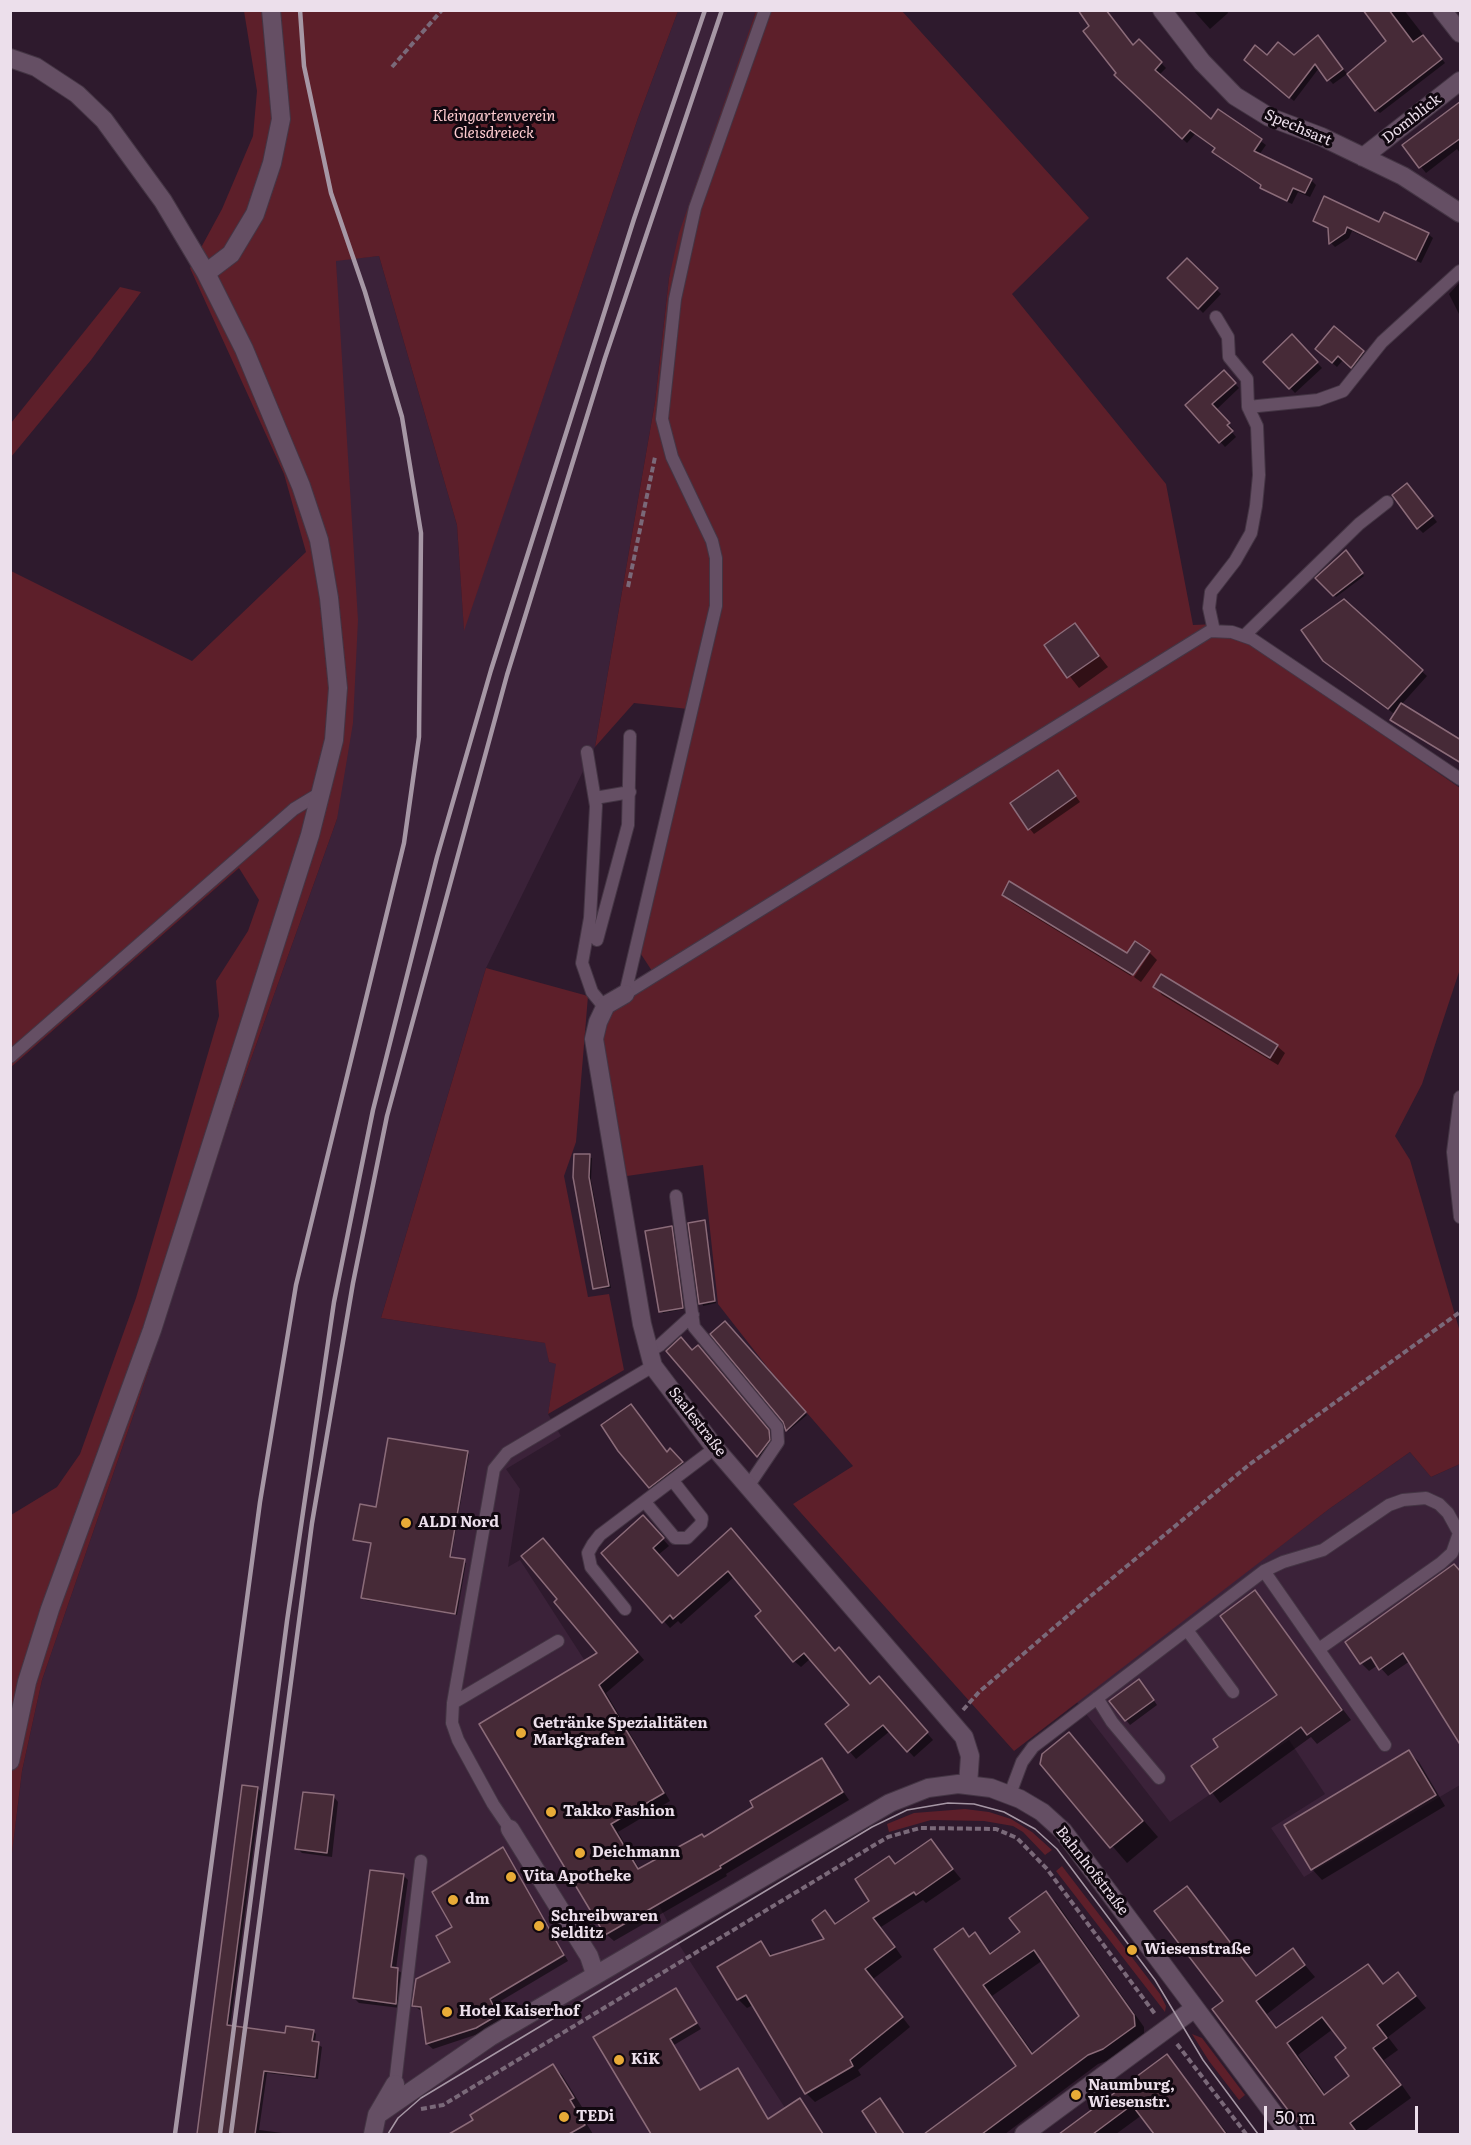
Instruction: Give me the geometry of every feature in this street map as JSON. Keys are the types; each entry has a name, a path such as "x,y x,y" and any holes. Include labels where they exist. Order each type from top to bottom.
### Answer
{"street":[{"path":"206,273 231,254 255,214 272,163 281,119 271,10"},
{"name":"Spechsart","path":"1162,10 1202,62 1235,96 1269,117 1322,137 1403,176 1461,213"},
{"path":"1443,10 1461,33"},
{"path":"10,58 36,67 77,94 104,120 163,201 206,273 244,349 301,486 319,540 330,598 338,688 334,740 322,792 152,1330 50,1609 27,1682 10,1761"},
{"name":"Domblick","path":"1364,157 1461,81"},
{"path":"604,1008 625,994"},
{"name":"Saalestraße","path":"604,1008 594,1039 642,1324 651,1358 715,1448 964,1737 970,1750 968,1785"},
{"name":"Bahnhofstraße","path":"377,2115 426,2079 595,1974 890,1803 928,1788 968,1785 1010,1794 1042,1812 1072,1842 1289,2134"},
{"path":"510,1829 589,1956 595,1974"},
{"path":"1024,2134 1195,2008"},
{"path":"373,2134 377,2115 395,2084"}],"lane":[{"path":"625,994 716,606 716,558 712,541 667,444 662,419 663,395 683,255 695,208 765,10"},
{"path":"1248,407 1318,400 1343,391 1382,342 1461,271"},
{"path":"1214,631 1209,608 1210,592 1235,561 1251,533 1259,474 1257,426 1248,407 1247,379 1228,357 1228,337 1216,317"},
{"path":"1244,636 1359,524 1388,502"},
{"path":"625,994 1214,631 1232,632 1244,636 1461,778"},
{"path":"604,1008 592,992 584,971 584,944 595,934 628,825 630,736"},
{"path":"587,752 595,798 595,934"},
{"path":"10,1057 294,808 322,792"},
{"path":"595,798 630,792"},
{"path":"1461,1097 1453,1152 1461,1217"},
{"path":"676,1196 694,1327 777,1427 778,1442 749,1485"},
{"path":"510,1829 493,1804 458,1740 452,1723 453,1703 494,1469 507,1453 651,1358 660,1345 693,1315"},
{"path":"625,1609 591,1567 588,1553 600,1536 715,1448"},
{"path":"645,1502 675,1538 687,1538 701,1524 702,1518 673,1481"},
{"path":"1010,1794 1022,1762 1033,1747 1264,1571 1283,1562 1323,1550 1389,1505 1403,1500 1426,1498 1439,1504 1448,1513 1459,1533 1452,1552 1441,1563 1319,1649"},
{"path":"1264,1571 1385,1745"},
{"path":"1187,1630 1233,1692"},
{"path":"453,1703 558,1641"},
{"path":"1097,1698 1112,1722 1159,1778"},
{"path":"395,2084 421,1861"}],"path":[{"path":"392,67 442,10"},
{"path":"628,586 652,465 657,451 667,444"},
{"path":"951,1723 979,1692 1250,1464 1461,1312"},
{"path":"414,2110 443,2105 888,1837 920,1828 996,1829 1017,1838 1047,1869 1246,2134"}],"shaded area":[{"path":"678,11 756,11 669,278 655,402 595,747 486,968 381,1318 546,1343 549,1362 557,1364 548,1414 561,1436 506,1469 520,1489 508,1567 520,1560 585,1661 664,1793 611,1825 658,1903 680,1946 802,2134 11,2134 11,1861 22,1771 42,1680 138,1402 231,1115 337,819 336,260 379,256 457,525 464,629 638,118"},
{"path":"1410,1452 1431,1477 1460,1464 1460,1785 1304,1877 1271,1828 1325,1794 1289,1740 1170,1822 1076,1701 1329,1509"}],"green space":[{"name":"Kleingartenverein Gleisdreieck","path":"244,11 678,11 638,118 464,631 457,525 379,256 336,261 358,620 353,723 337,819 231,1115 138,1402 42,1680 22,1771 11,1861 11,1515 57,1487 80,1454 136,1298 219,1016 216,981 248,931 259,900 239,868 11,1067 11,571 192,661 306,552 284,474 190,268 222,209 253,136 257,91"},
{"path":"756,11 902,11 1089,218 1012,294 1166,484 1193,625 1217,624 1245,640 1460,788 1460,969 1422,1084 1395,1136 1410,1160 1460,1332 1460,1464 1431,1477 1410,1452 1329,1509 1014,1751 793,1504 853,1466 768,1368 718,1304 703,1165 627,1176 613,1113 600,1016 654,974 633,942 688,709 634,703 595,747 655,402 669,278 679,233"},
{"path":"120,287 141,292 91,360 11,457 11,423"},
{"path":"486,968 588,996 576,1142 564,1176 588,1297 609,1294 624,1370 548,1414 556,1364 549,1362 545,1343 381,1318"},
{"path":"965,1809 989,1812 1011,1819 1032,1832 1052,1850 1045,1855 1023,1832 1013,1826 984,1821 931,1820 889,1832 887,1824 914,1813"},
{"path":"1062,1866 1160,1994 1166,2006 1165,2012 1056,1871"},
{"path":"1192,2034 1202,2038 1245,2095 1239,2100 1209,2061"}],"building":[{"path":"1078,10 1106,10 1133,45 1139,39 1162,62 1155,70 1211,119 1218,109 1262,139 1254,151 1312,179 1305,193 1293,188 1287,201 1260,188 1261,185 1212,152 1215,148 1190,130 1182,139 1114,75 1116,73 1083,31 1089,26"},
{"path":"1363,10 1389,10 1413,42 1423,35 1442,59 1375,111 1347,74 1386,41"},
{"path":"1318,35 1343,69 1327,81 1315,64 1289,98 1244,60 1255,45 1267,55 1278,42 1294,55"},
{"path":"1461,101 1461,138 1419,168 1402,145"},
{"path":"1324,196 1379,222 1384,212 1429,233 1416,260 1347,227 1345,233 1329,244 1328,228 1313,221"},
{"path":"1187,258 1218,288 1198,309 1167,278"},
{"path":"1334,326 1364,351 1351,368 1338,356 1332,363 1315,349"},
{"path":"1292,334 1318,362 1289,389 1263,362"},
{"path":"1224,370 1236,383 1212,404 1230,423 1227,425 1233,431 1219,443 1185,405"},
{"path":"1407,483 1433,516 1417,529 1392,495"},
{"path":"1346,550 1363,573 1333,596 1315,578"},
{"path":"1344,599 1423,670 1388,709 1323,661 1301,630"},
{"path":"1075,623 1099,656 1067,678 1044,645"},
{"path":"1401,703 1461,740 1461,763 1390,720"},
{"path":"1058,770 1076,796 1028,830 1010,803"},
{"path":"1009,881 1127,953 1135,941 1150,951 1133,975 1002,895"},
{"path":"1161,974 1278,1045 1270,1058 1153,987"},
{"path":"574,1154 590,1154 589,1177 609,1286 593,1289 573,1177"},
{"path":"705,1220 715,1301 699,1304 688,1223"},
{"path":"672,1226 683,1308 659,1312 645,1231"},
{"path":"725,1321 806,1412 786,1431 783,1422 710,1334"},
{"path":"681,1337 692,1350 698,1345 769,1430 770,1440 757,1457 666,1351"},
{"path":"631,1404 667,1452 670,1448 683,1462 649,1488 618,1451 601,1425"},
{"name":"ALDI Nord","path":"388,1438 468,1451 450,1557 465,1559 455,1614 361,1598 371,1543 353,1540 360,1504 376,1507"},
{"path":"643,1515 664,1538 653,1548 678,1576 731,1528 835,1651 839,1647 870,1684 879,1676 928,1732 907,1752 883,1725 848,1753 825,1724 849,1705 804,1653 793,1662 755,1616 761,1611 728,1571 673,1619 670,1615 662,1623 601,1553"},
{"path":"543,1538 638,1652 599,1685 664,1793 611,1824 638,1869 702,1834 704,1837 753,1807 750,1801 822,1758 843,1792 720,1866 721,1868 605,1935 479,1724 597,1653 554,1602 557,1599 521,1556"},
{"path":"1454,1564 1461,1572 1461,1746 1403,1653 1379,1670 1371,1657 1360,1664 1345,1642"},
{"path":"1255,1590 1342,1710 1307,1735 1301,1727 1210,1794 1191,1766 1218,1747 1213,1739 1277,1695 1220,1616"},
{"path":"1139,1679 1154,1700 1125,1721 1109,1701"},
{"path":"1069,1732 1143,1821 1110,1848 1040,1764 1042,1754"},
{"path":"1409,1750 1436,1795 1311,1870 1284,1825"},
{"path":"242,1785 258,1787 227,2025 285,2033 286,2026 314,2030 312,2041 319,2042 315,2077 264,2071 255,2134 197,2134"},
{"path":"303,1792 334,1795 327,1853 295,1849"},
{"path":"931,1839 953,1869 916,1895 914,1892 873,1918 895,1947 865,1969 903,2017 850,2060 853,2066 805,2094 746,1995 737,2000 717,1967 761,1941 770,1956 824,1939 812,1920 825,1910 835,1924 869,1901 855,1879 889,1856 895,1864"},
{"path":"503,1847 564,1955 490,1999 498,2015 476,2028 426,2044 421,2007 412,2006 416,1979 450,1962 436,1936 452,1927 432,1892"},
{"path":"370,1870 404,1874 391,1967 398,1968 396,2004 353,1998"},
{"path":"1187,1886 1256,1976 1293,1948 1305,1965 1256,2001 1276,2028 1368,1964 1383,1984 1398,1972 1416,1996 1377,2025 1387,2038 1373,2048 1401,2085 1350,2123 1358,2134 1306,2134 1212,2009 1223,2001 1154,1911","holes":["1322,2017 1346,2048 1335,2057 1349,2076 1324,2095 1287,2043"]},
{"path":"1046,1891 1134,2015 1135,2026 1103,2049 1088,2055 982,2134 924,2134 1016,2066 934,1949 963,1928 969,1937 975,1932 990,1954 1020,1932 1009,1918","holes":["1034,1950 1079,2016 1032,2054 983,1985"]},
{"path":"676,1988 697,2023 670,2039 700,2090 738,2068 768,2119 800,2098 823,2134 651,2134 593,2037"},
{"path":"1167,2054 1226,2134 1154,2134 1132,2105 1093,2134 1059,2134"},
{"path":"553,2064 574,2098 570,2100 585,2125 569,2134 449,2134 473,2120 470,2115"},
{"path":"880,2098 904,2134 877,2134 862,2111"}],"tram line":[{"path":"388,2134 398,2118 421,2098 872,1827 907,1810 948,1803 974,1804 1004,1812 1035,1829 1057,1849 1155,1980 1203,2060 1258,2134"}],"railway":[{"path":"175,2134 260,1502 296,1285 404,843 419,737 421,533 402,417 365,292 331,193 304,66 300,10"},
{"path":"220,2134 287,1621 334,1302 373,1110 437,857 491,670 634,219 705,10"},
{"path":"231,2134 312,1523 353,1283 387,1116 507,675 605,358 722,10"}],"place":[{"name":"ALDI Nord","path":"406,1523"},
{"name":"Getränke Spezialitäten Markgrafen","path":"521,1733"},
{"name":"Takko Fashion","path":"551,1812"},
{"name":"Deichmann","path":"580,1853"},
{"name":"Vita Apotheke","path":"511,1877"},
{"name":"dm","path":"453,1900"},
{"name":"Schreibwaren Selditz","path":"539,1926"},
{"name":"Wiesenstraße","path":"1132,1950"},
{"name":"Hotel Kaiserhof","path":"447,2012"},
{"name":"KiK","path":"619,2060"},
{"name":"Naumburg, Wiesenstr.","path":"1076,2095"},
{"name":"TEDi","path":"564,2117"}]}
